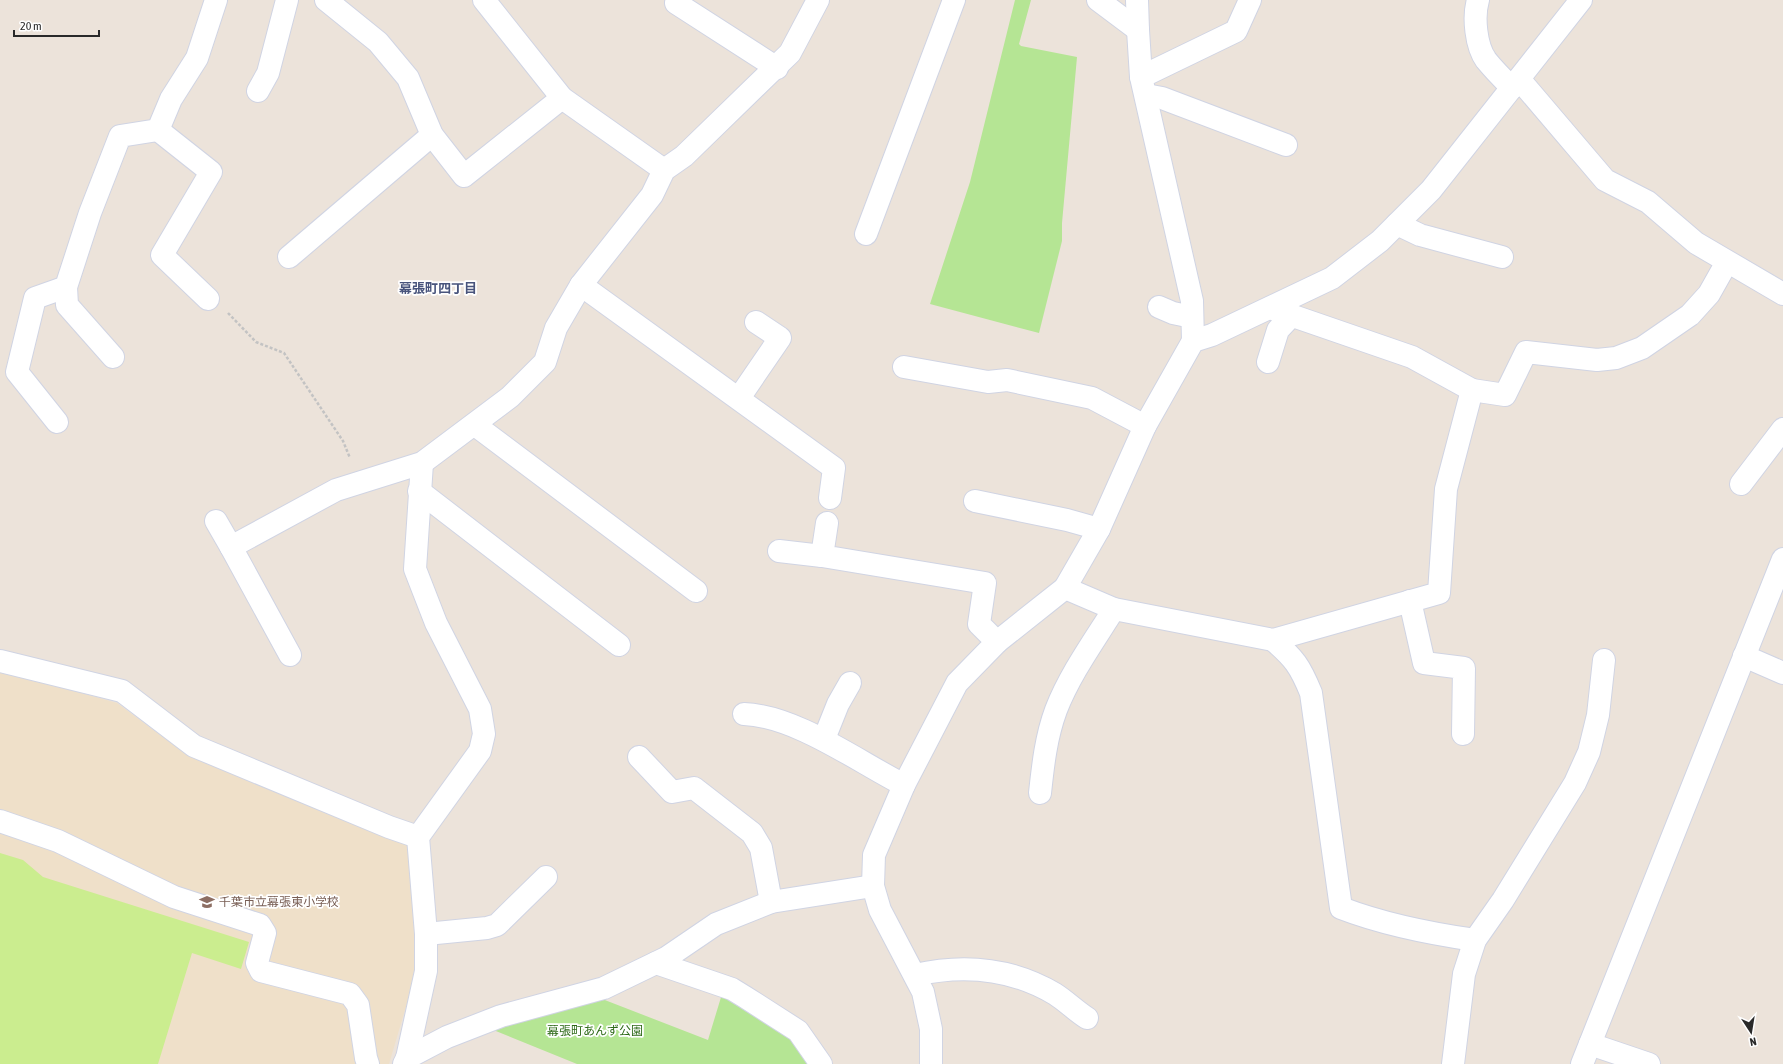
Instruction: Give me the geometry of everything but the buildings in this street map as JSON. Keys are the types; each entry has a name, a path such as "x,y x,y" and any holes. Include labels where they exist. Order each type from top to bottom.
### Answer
{"street":[{"path":"158,130 172,99 197,58 216,0"},
{"path":"258,91 268,73 287,0"},
{"path":"326,0 378,42 408,78 432,135 464,176 562,98"},
{"path":"484,0 562,98 664,170"},
{"path":"231,547 336,490 422,463 475,425 510,397 545,362 556,328 581,285 652,195 664,170 684,156 790,53 818,0"},
{"path":"866,234 954,0"},
{"path":"1098,0 1138,30"},
{"path":"931,1064 931,1029 923,992 880,910 873,886 874,855 877,844 904,785 957,683 997,642 1065,588 1099,529 1144,426 1193,341 1192,301 1143,86 1138,30 1138,0"},
{"path":"1143,86 1236,31 1250,0"},
{"path":"1478,0 1476,20 1480,46 1485,59 1516,83 1565,132 1568,138 1605,180 1648,202 1696,243 1783,294"},
{"path":"1193,341 1212,335 1332,278 1380,241 1431,190 1581,0"},
{"path":"676,3 776,68"},
{"path":"1143,86 1162,98 1286,146"},
{"path":"113,358 67,305 66,287 90,214 120,136 158,130 211,172 162,255 208,299"},
{"path":"289,257 432,135"},
{"path":"1397,224 1420,235 1502,257"},
{"path":"1270,308 1412,357 1472,390 1505,395 1526,352 1597,360 1616,358 1642,348 1690,315 1709,294 1727,262"},
{"path":"581,285 834,468 830,498"},
{"path":"57,422 17,372 35,298 66,287"},
{"path":"1159,307 1173,314 1192,318"},
{"path":"1268,362 1278,330 1292,315"},
{"path":"739,398 780,338 756,322"},
{"path":"904,367 988,382 1007,380 1092,398 1144,426"},
{"path":"1065,588 1114,609 1273,640 1439,593 1446,489 1472,390"},
{"path":"475,425 696,591"},
{"path":"1741,484 1783,429"},
{"path":"406,1061 426,971 426,934 418,837 480,751 484,734 480,709 436,623 415,569 422,463"},
{"path":"419,491 619,645"},
{"path":"975,501 1067,520 1099,529"},
{"path":"216,521 290,655"},
{"path":"822,556 827,523"},
{"path":"779,551 822,556 985,583 980,624 997,642"},
{"path":"1582,1064 1783,559"},
{"path":"1410,601 1424,663 1464,668 1464,734"},
{"path":"1040,793 1044,750 1056,709 1114,609"},
{"path":"1273,640 1299,665 1311,693 1334,899 1341,908 1358,914 1454,937 1475,940"},
{"path":"1744,656 1783,673"},
{"path":"1453,1064 1464,974 1475,940 1507,893 1575,783 1589,752 1598,715 1604,660"},
{"path":"0,661 122,692 194,746 418,837"},
{"path":"824,739 838,704 850,683"},
{"path":"744,714 761,714 824,739 874,770 904,785"},
{"path":"639,758 672,792 694,788 752,832 761,848 771,902"},
{"path":"0,821 58,841 174,897 260,925 265,933 257,963 262,971 350,994 358,1005 368,1064"},
{"path":"426,934 487,928 497,925 546,877"},
{"path":"406,1061 447,1037 501,1016 604,988 656,963 716,924 771,902 873,886"},
{"path":"656,963 732,989 798,1031 821,1064"},
{"path":"914,975 938,970 960,968 987,970 1013,976 1039,986 1056,995 1087,1018"},
{"path":"1590,1044 1649,1064"}],"path":[{"path":"208,299 233,317 256,342 284,353 343,441 360,483"}],"shaded area":[{"name":"千葉市立幕張東小学校","path":"0,670 117,703 190,757 409,838 418,966 389,1064 0,1064"}],"green space":[{"path":"1015,0 1031,0 1019,44 1021,46 1077,57 1062,223 1062,241 1039,333 930,304 970,182"},
{"path":"0,853 23,860 43,877 249,942 241,969 192,953 158,1064 0,1064"},
{"name":"幕張町あんず公園","path":"722,994 800,1041 816,1064 577,1064 486,1027 597,997 708,1040"}],"place":[{"name":"千葉市立幕張東小学校","path":"207,902"}],"district":[{"name":"幕張町四丁目","path":"438,288"}]}
